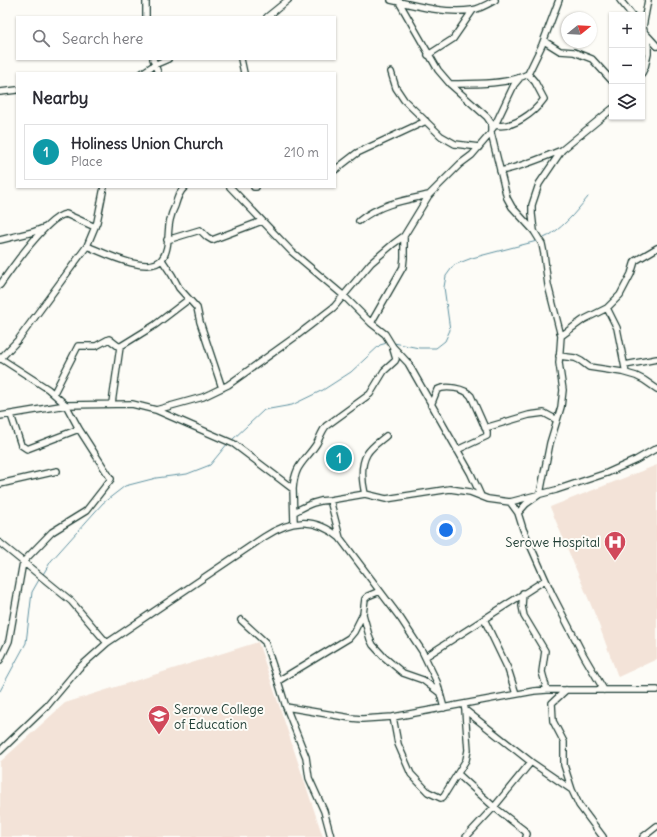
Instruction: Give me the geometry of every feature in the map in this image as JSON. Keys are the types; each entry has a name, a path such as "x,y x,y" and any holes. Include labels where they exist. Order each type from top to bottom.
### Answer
{"street":[{"path":"146,0 146,16"},
{"path":"268,16 288,0"},
{"path":"391,0 452,11 473,10 494,0"},
{"path":"450,84 511,81 528,74 544,41 559,0"},
{"path":"620,0 630,12"},
{"path":"645,17 648,0"},
{"path":"398,2 438,70 450,84 487,117 491,123 500,171 507,198 512,207 534,231 542,244 548,285 561,336 559,363 563,390 561,407 550,443 540,494 526,504 518,513"},
{"path":"428,55 453,39 473,10"},
{"path":"645,31 657,46"},
{"path":"645,36 648,46 645,67"},
{"path":"544,41 560,51 574,52 592,60 609,78"},
{"path":"143,72 153,62 163,60"},
{"path":"241,60 244,72"},
{"path":"153,62 158,72"},
{"path":"391,72 400,95 441,136 455,144 479,147"},
{"path":"493,129 518,121 529,115 544,100 544,96 528,74"},
{"path":"156,410 203,397 222,388 243,375 334,307 371,263 404,236 429,195 479,147 493,129 514,85 520,78"},
{"path":"0,92 16,90"},
{"path":"534,231 532,205 539,184 562,150 609,111"},
{"path":"336,169 356,153 426,121"},
{"path":"500,171 535,161 562,150"},
{"path":"0,660 9,641 23,562 52,532 86,511 111,482 111,478 79,430 66,405 54,393 0,358 18,340 87,246 95,227 104,188"},
{"path":"87,246 111,256 137,264 154,264 162,260 170,220 180,193 184,188"},
{"path":"231,188 292,252 344,296 371,323 385,334 393,347 408,363 481,496"},
{"path":"359,221 374,211 388,205 429,195"},
{"path":"0,285 24,252 48,226 64,214 95,227"},
{"path":"167,240 200,230 207,238 212,240 262,221"},
{"path":"0,240 32,232 48,226"},
{"path":"371,323 403,267 404,236"},
{"path":"561,336 583,320 608,308 620,294 631,274 635,261 657,248"},
{"path":"162,260 172,274 179,288 197,308 200,322 222,388"},
{"path":"112,404 120,347 155,325 189,299"},
{"path":"608,308 617,328 626,373"},
{"path":"54,393 78,346 96,346 109,339 120,347"},
{"path":"294,523 294,489 296,471 318,442 326,426 370,394 384,372 396,359 393,347"},
{"path":"559,356 575,358 589,367 626,373 644,380 657,389"},
{"path":"625,365 657,359"},
{"path":"431,405 436,390 439,388 453,388 468,393 471,396 487,434 486,436 457,450"},
{"path":"0,416 66,405 132,404 156,410 234,444 294,489"},
{"path":"485,428 529,415 544,413 556,420"},
{"path":"11,415 21,444 27,449 79,430"},
{"path":"365,494 362,477 366,456 373,447 386,436"},
{"path":"294,512 313,502 365,494 386,499 450,489 470,492 481,496 510,502 607,473 636,460 657,448"},
{"path":"0,484 57,471"},
{"path":"330,500 340,538"},
{"path":"510,502 518,513 545,580 584,656 604,690"},
{"path":"0,751 47,706 79,668 107,643 264,537 281,527 294,523 316,524 329,530 340,538 401,619 426,657 434,674 444,708"},
{"path":"0,544 71,601 107,643"},
{"path":"426,657 545,580"},
{"path":"278,681 349,638 354,632 362,614 365,598 380,591"},
{"path":"524,593 522,606 524,616 545,651 542,672 547,690"},
{"path":"362,614 373,645 384,657 403,673 423,680 440,693"},
{"path":"484,619 508,669 516,694"},
{"path":"241,620 264,642 286,707 306,757 309,778 322,806 331,837"},
{"path":"286,707 351,718 376,719 444,708 465,707 516,694 547,690 657,690"},
{"path":"566,690 552,703 553,721 564,742 564,765 572,790 579,805 603,837"},
{"path":"465,707 531,762 572,790"},
{"path":"392,717 398,744 411,774 428,792 438,798 443,797 466,760 465,707"},
{"path":"466,837 494,807 531,762"},
{"path":"458,774 494,807 525,831 527,834 526,837"},
{"path":"646,836 657,826"}],"shaded area":[{"name":"Serowe Hospital","path":"657,465 657,659 618,677 596,617 550,507"},
{"name":"Serowe College of Education","path":"258,642 323,837 0,837 0,762 65,703"}],"waterway":[{"path":"542,239 549,236 561,226 573,215 588,197"},
{"path":"394,343 419,348 436,348 445,341 450,330 444,287 446,276 454,265 472,258 537,241"},
{"path":"232,440 264,410 292,405 323,390 351,372 380,345 387,343"},
{"path":"42,576 51,561 103,503 125,486 156,478 187,474 210,465 228,443"},
{"path":"0,691 26,643 32,592 40,578"}],"place":[{"name":"Holiness Union Church","path":"339,458"},
{"name":"Serowe Hospital","path":"615,562"},
{"name":"Serowe College of Education","path":"159,736"}]}
